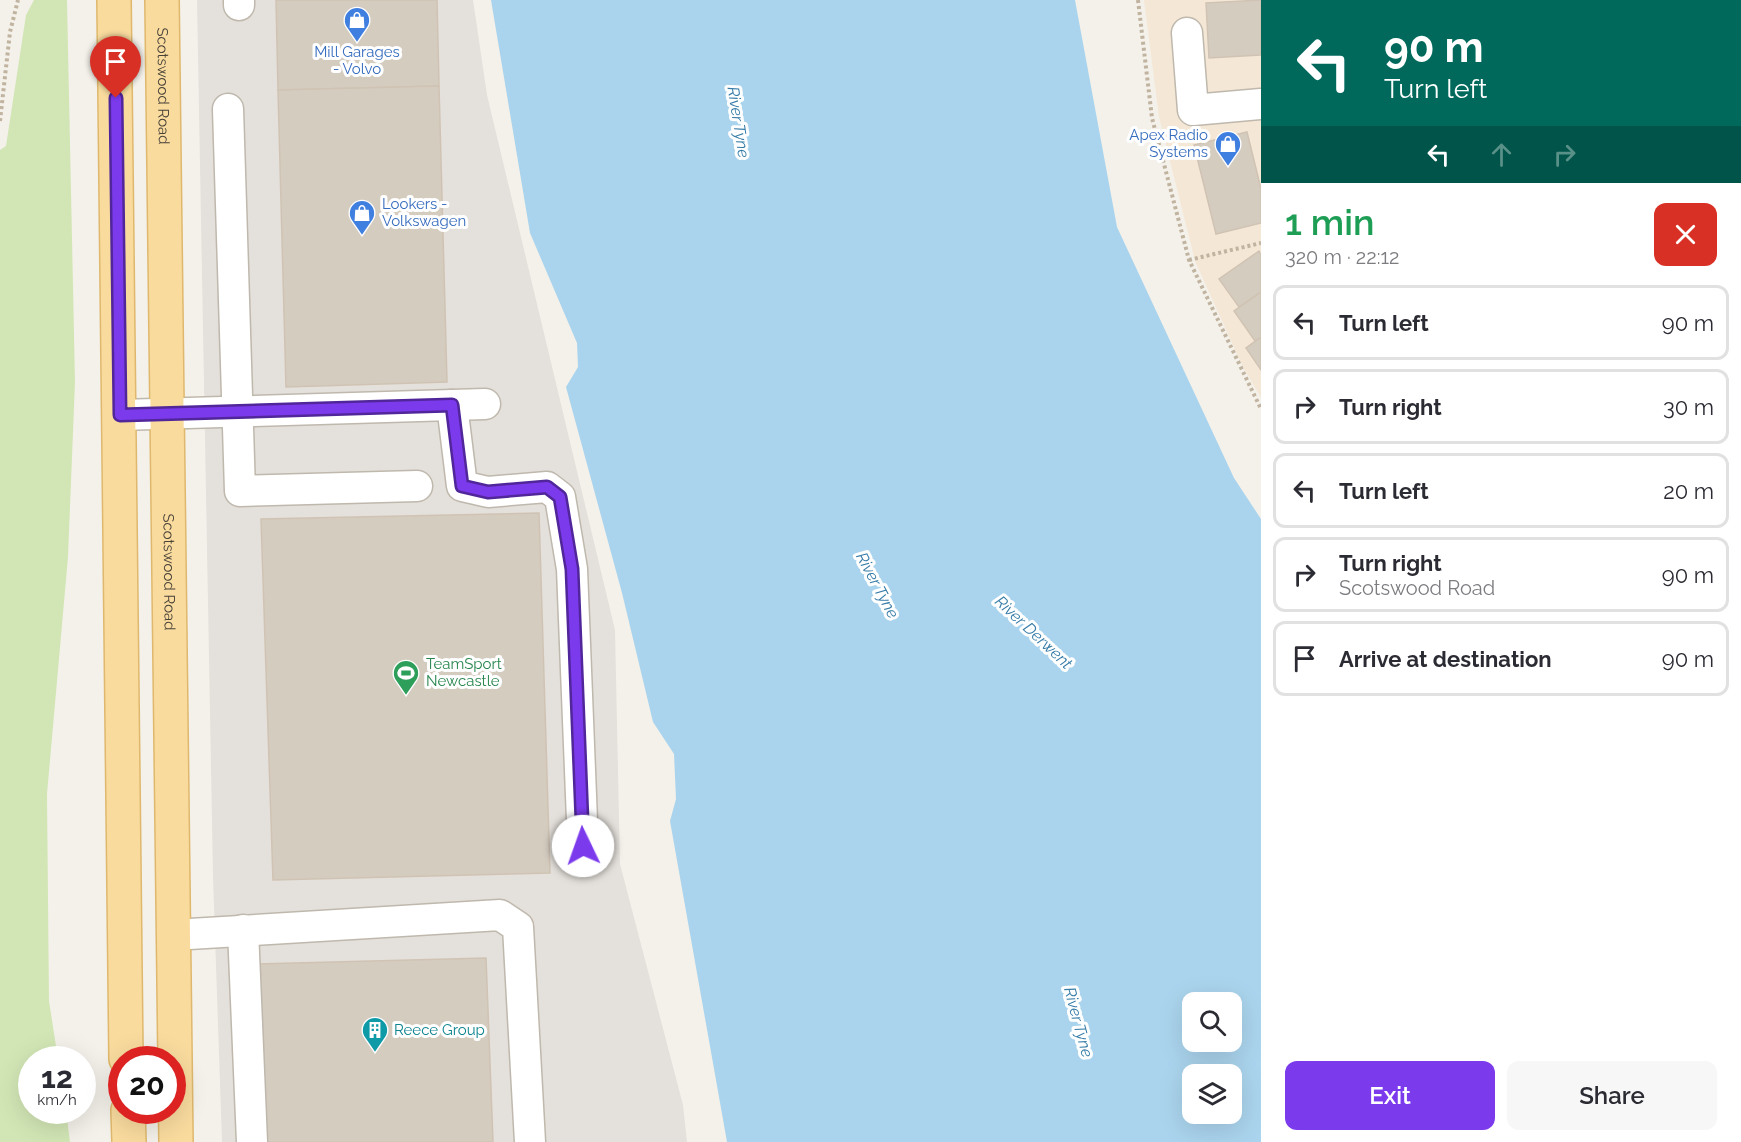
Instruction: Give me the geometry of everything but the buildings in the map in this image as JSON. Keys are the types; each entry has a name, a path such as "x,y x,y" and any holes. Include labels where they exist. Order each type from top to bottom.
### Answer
{"main road":[{"path":"114,0 126,1046"},
{"name":"Scotswood Road","path":"162,0 176,1142"},
{"path":"128,1124 129,1142"}],"lane":[{"path":"1187,33 1193,110 1261,104"},
{"path":"228,109 240,491 417,486"},
{"path":"120,415 485,404"},
{"path":"452,405 462,486 488,492 547,487 560,497 572,569 583,846"},
{"path":"173,935 500,915 518,927 530,1142"},
{"path":"243,930 252,1142"}],"path":[{"path":"0,121 10,32 18,0"},
{"path":"1138,0 1152,118 1189,260 1261,409"},
{"path":"1189,260 1261,243"}],"shaded area":[{"path":"197,0 473,0 487,95 615,630 620,864 683,1105 687,1142 222,1142 213,877"},
{"path":"1144,0 1261,0 1261,398 1242,365 1195,261 1159,117"}],"green space":[{"path":"34,0 67,0 75,382 68,557 47,794 49,1001 56,1046 18,1046 18,1124 68,1124 70,1142 0,1142 0,150 6,146 26,15"}],"water":[{"path":"491,0 1075,0 1117,227 1234,478 1261,519 1261,1142 727,1142 670,821 676,799 674,754 653,722 622,593 566,387 578,367 577,343 530,233"}],"place":[{"name":"Mill Garages - Volvo","path":"357,43"},
{"name":"Apex Radio Systems","path":"1228,167"},
{"name":"Lookers - Volkswagen","path":"362,236"},
{"name":"TeamSport Newcastle","path":"406,696"},
{"name":"Reece Group","path":"375,1053"}],"route":[{"path":"116,98 120,415 452,405 462,486 488,492 547,487 560,497 572,569 583,846"}],"water label":[{"name":"River Tyne","path":"739,122"},
{"name":"River Tyne","path":"878,585"},
{"name":"River Derwent","path":"1034,632"},
{"name":"River Tyne","path":"1079,1022"}]}
